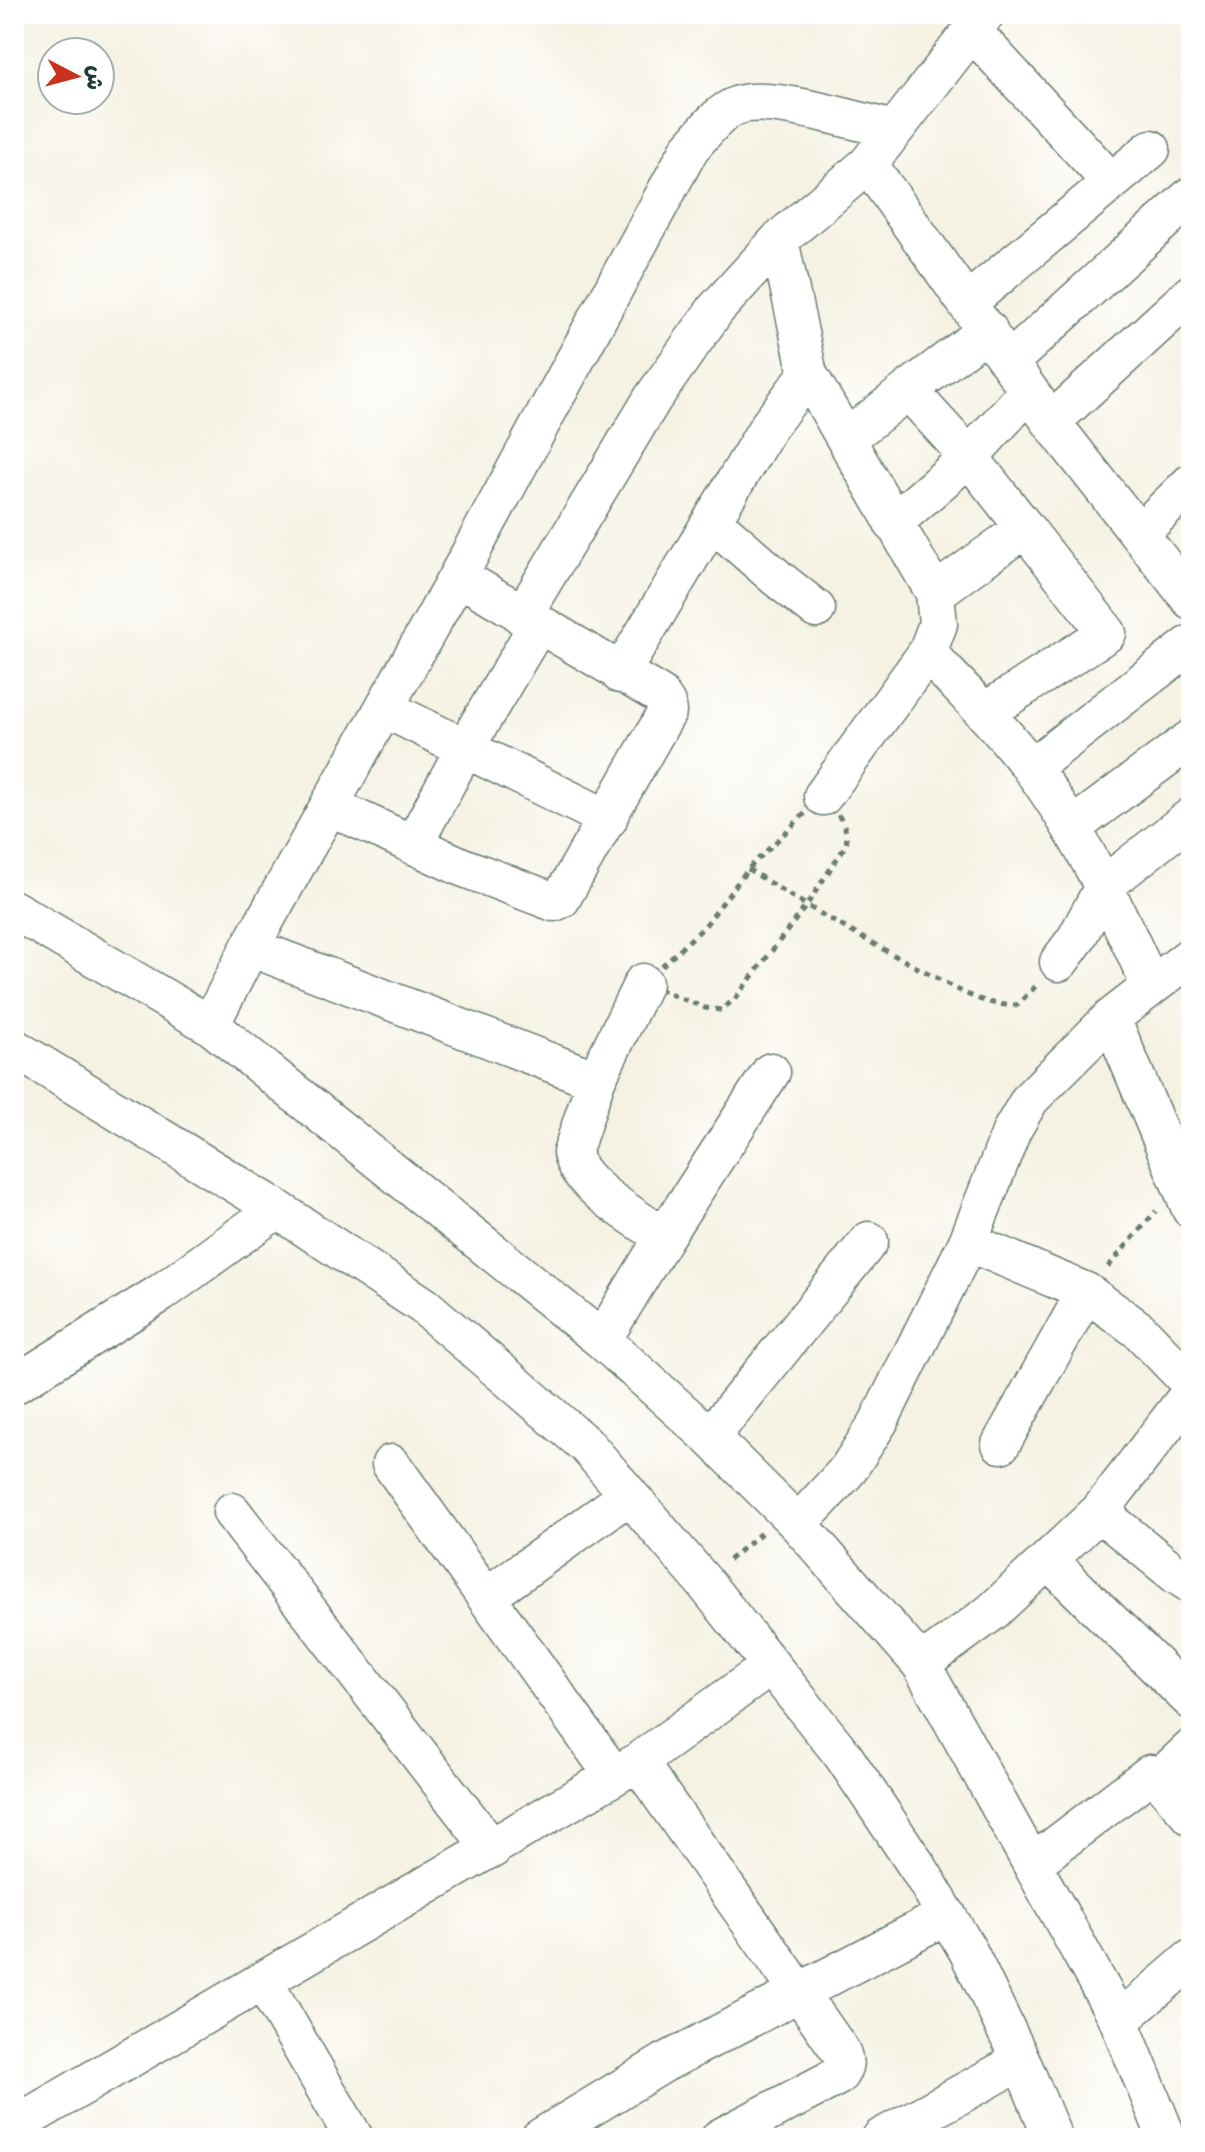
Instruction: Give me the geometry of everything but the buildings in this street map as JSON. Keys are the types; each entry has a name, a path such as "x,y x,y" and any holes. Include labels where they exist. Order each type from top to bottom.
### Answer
{"street":[{"path":"413,845 530,621 653,398 716,309 779,240 868,164 978,23 1111,182"},
{"path":"210,1025 690,148 714,122 735,106 755,102 783,105 894,130"},
{"path":"846,439 908,390 1111,182 1151,149"},
{"path":"868,164 1051,422 1191,600"},
{"path":"893,523 969,457 1019,377 1191,196"},
{"path":"779,240 808,374 935,593 938,624 927,653 823,796"},
{"path":"1051,422 1191,294"},
{"path":"620,674 768,427 808,374"},
{"path":"908,390 969,457 1107,633 985,712"},
{"path":"1139,534 1191,483"},
{"path":"712,521 816,609"},
{"path":"935,593 1025,528"},
{"path":"329,806 531,895 558,902 608,819 667,712 666,704 660,695 458,576"},
{"path":"1031,768 1191,644"},
{"path":"927,653 985,712 1031,768 1105,885 1151,986"},
{"path":"384,708 608,819"},
{"path":"1071,828 1191,739"},
{"path":"1059,962 1076,939 1105,885 1191,817"},
{"path":"14,910 210,1025 602,1340 710,1437 780,1528 921,1664 1119,2021 1167,2138"},
{"path":"250,947 596,1080"},
{"path":"780,1528 847,1471 863,1448 968,1242 1012,1130 1030,1099 1111,1018 1191,956"},
{"path":"643,983 596,1080 572,1153 574,1165 589,1183 664,1237"},
{"path":"1111,1018 1187,1189"},
{"path":"14,1048 277,1209 424,1306 587,1446 704,1582 842,1754 968,1951 1021,2061 1053,2138"},
{"path":"602,1340 664,1237 771,1072"},
{"path":"14,1385 161,1293 277,1209"},
{"path":"710,1437 869,1241"},
{"path":"968,1242 1086,1292 1139,1330 1191,1384"},
{"path":"1001,1444 1086,1292"},
{"path":"921,1664 992,1612 1099,1512 1191,1392"},
{"path":"391,1464 486,1597 626,1769 801,1993 841,2052 844,2069 838,2076 720,2138"},
{"path":"486,1597 629,1495"},
{"path":"232,1512 492,1849"},
{"path":"1099,1512 1191,1584"},
{"path":"1049,1561 1191,1700"},
{"path":"14,2126 626,1769 771,1666"},
{"path":"1159,1779 1191,1749"},
{"path":"1032,1864 1150,1774 1159,1779 1191,1816"},
{"path":"540,2138 664,2063 947,1915"},
{"path":"1119,2021 1191,1959"},
{"path":"263,1981 354,2138"},
{"path":"881,2138 1021,2061"}],"path":[{"path":"823,796 844,823 848,834 846,845 806,906 735,999 721,1010 705,1008 643,983 704,927 748,869 823,796"},
{"path":"748,869 806,906 971,997 1001,1006 1017,1005 1059,962"},
{"path":"1086,1292 1187,1189"},
{"path":"718,1570 780,1528"}]}
